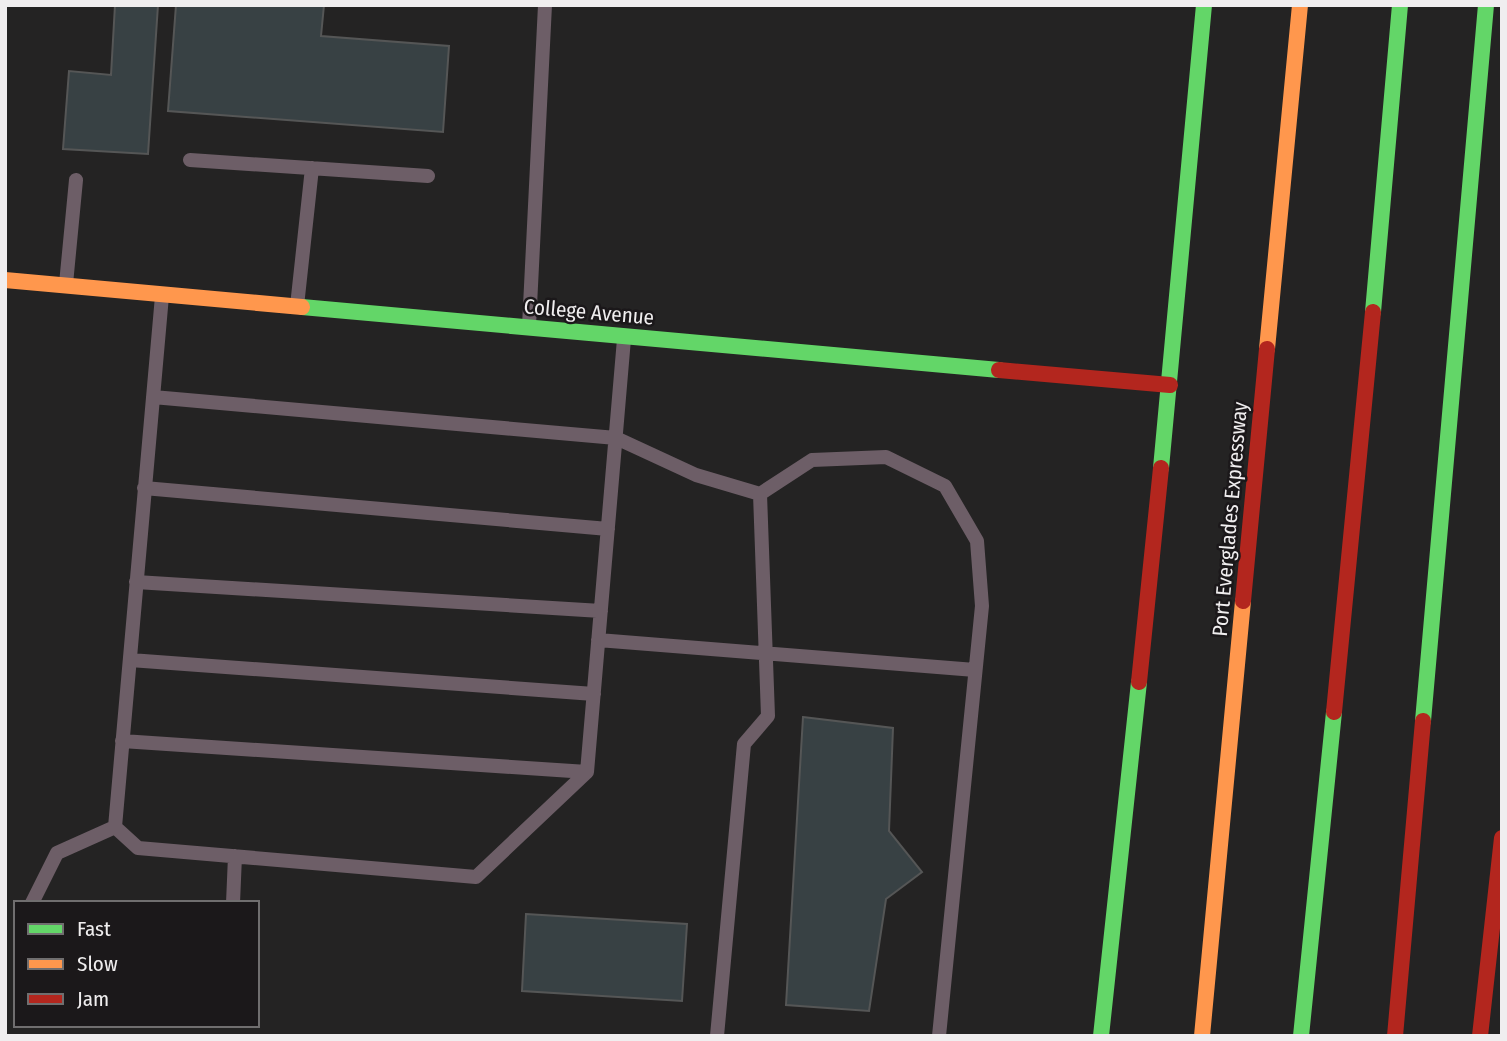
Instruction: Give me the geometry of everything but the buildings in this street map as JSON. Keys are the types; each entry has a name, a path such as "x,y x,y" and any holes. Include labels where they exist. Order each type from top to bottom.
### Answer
{"main road":[{"path":"1101,1036 1170,385 1204,5"},
{"name":"Port Everglades Expressway","path":"1202,1036 1300,5"},
{"path":"1301,1036 1368,362 1400,5"},
{"path":"1395,1036 1486,5"},
{"path":"1474,150 1491,112"},
{"name":"College Avenue","path":"5,280 1170,385"},
{"path":"1480,1036 1502,838"}],"lane":[{"path":"529,327 545,5"},
{"path":"190,160 428,176"},
{"path":"297,306 312,168"},
{"path":"66,285 76,180"},
{"path":"115,827 162,294"},
{"path":"115,827 138,848 476,877 587,772 625,336"},
{"path":"153,397 616,438 696,475 760,494 812,460 887,457 944,486 977,541 982,606 939,1036"},
{"path":"144,488 608,529"},
{"path":"717,1036 744,744 768,716 760,494"},
{"path":"136,582 601,611"},
{"path":"598,640 975,670"},
{"path":"130,660 594,694"},
{"path":"122,741 587,772"},
{"path":"33,901 57,853 115,827"},
{"path":"233,901 235,856"}],"traffic: fast":[{"path":"1161,468 1204,5"},
{"path":"1373,312 1400,5"},
{"path":"1423,721 1486,5"},
{"path":"302,307 999,370"},
{"path":"1101,1036 1139,682"},
{"path":"1301,1036 1334,712"}],"traffic: slow":[{"path":"1267,349 1300,5"},
{"path":"5,280 302,307"},
{"path":"1202,1036 1243,601"}],"traffic: jam":[{"path":"1334,712 1373,312"},
{"path":"1243,601 1267,349"},
{"path":"999,370 1170,385"},
{"path":"1139,682 1161,468"},
{"path":"1395,1036 1423,721"},
{"path":"1480,1036 1502,838"}]}
